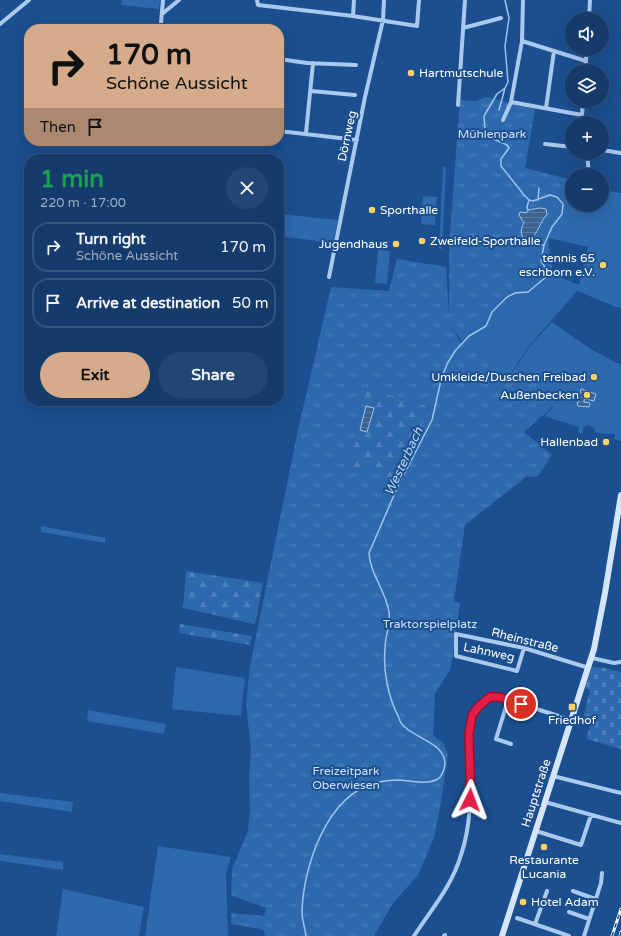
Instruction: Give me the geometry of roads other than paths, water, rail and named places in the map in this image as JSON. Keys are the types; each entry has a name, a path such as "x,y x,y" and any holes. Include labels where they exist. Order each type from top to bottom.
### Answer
{"street":[{"path":"0,24 29,0"},
{"path":"161,24 163,0"},
{"path":"162,14 179,0"},
{"path":"353,16 354,0"},
{"name":"Dörnweg","path":"329,277 371,70 383,20 384,0"},
{"path":"256,1 258,5 353,16 417,26 419,0"},
{"path":"458,105 465,0"},
{"path":"503,120 511,102 522,41 523,0"},
{"path":"589,12 590,0"},
{"path":"463,28 501,18"},
{"path":"522,41 586,61"},
{"path":"546,108 554,51"},
{"path":"586,56 586,64"},
{"path":"284,60 313,63 356,65"},
{"path":"306,133 313,63"},
{"path":"311,91 356,95"},
{"path":"511,102 582,115 582,108"},
{"path":"284,131 357,140"},
{"path":"545,144 565,146"},
{"path":"609,151 621,153"},
{"name":"Hauptstraße","path":"502,936 592,658 606,593 621,495"},
{"name":"Rheinstraße","path":"456,634 524,648 589,668"},
{"name":"Lahnweg","path":"456,634 456,656 516,671 524,648"},
{"path":"592,658 614,663 621,662"},
{"path":"414,936 444,894 454,876 462,854 466,835 470,786 469,734 472,715 479,706 490,697 499,697 572,720"},
{"path":"508,700 496,738 511,744"},
{"path":"553,776 621,793"},
{"path":"545,802 621,823"},
{"path":"536,831 581,845 591,815"},
{"path":"584,936 601,883 602,873"},
{"path":"535,924 547,891"},
{"path":"573,891 595,899"},
{"path":"569,912 589,919"},
{"path":"517,918 569,936"}],"waterway":[{"name":"Westerbach","path":"306,936 302,912 303,894 307,875 320,836 343,802 358,790 375,783 396,780 429,782 438,779 444,770 445,761 443,754 432,744 411,732 404,726 400,721 389,693 385,666 385,644 389,612 385,597 372,568 369,553 398,486 432,420 441,380 447,364 455,351 469,336 486,326 492,312 507,297 515,293 528,292 546,277 545,268 541,261 544,245 552,227 562,214 563,204 557,197 550,195 533,201 529,200 524,195 501,166 501,159 509,148 507,145 487,136 485,131 484,116 497,94 505,88 508,82 505,46 509,18 505,0"},
{"path":"499,110 505,88"},
{"path":"538,200 539,188"},
{"path":"528,210 527,207 529,200"},
{"name":"Westerbach","path":"538,245 544,245"}],"railway":[{"path":"612,936 621,909"},
{"path":"620,936 621,932"}],"place":[{"name":"Hartmutschule","path":"411,73"},
{"name":"Sporthalle","path":"372,210"},
{"name":"Zweifeld-Sporthalle","path":"422,241"},
{"name":"Jugendhaus","path":"396,244"},
{"name":"tennis 65 eschborn e.V.","path":"603,265"},
{"name":"Umkleide/Duschen Freibad","path":"594,377"},
{"name":"Außenbecken","path":"587,395"},
{"name":"Hallenbad","path":"606,442"},
{"name":"Friedhof","path":"572,707"},
{"name":"Restaurante Lucania","path":"544,847"},
{"name":"Hotel Adam","path":"523,902"}],"park label":[{"name":"Mühlenpark","path":"492,134"},
{"name":"Traktorspielplatz","path":"430,624"},
{"name":"Freizeitpark Oberwiesen","path":"346,778"}]}
